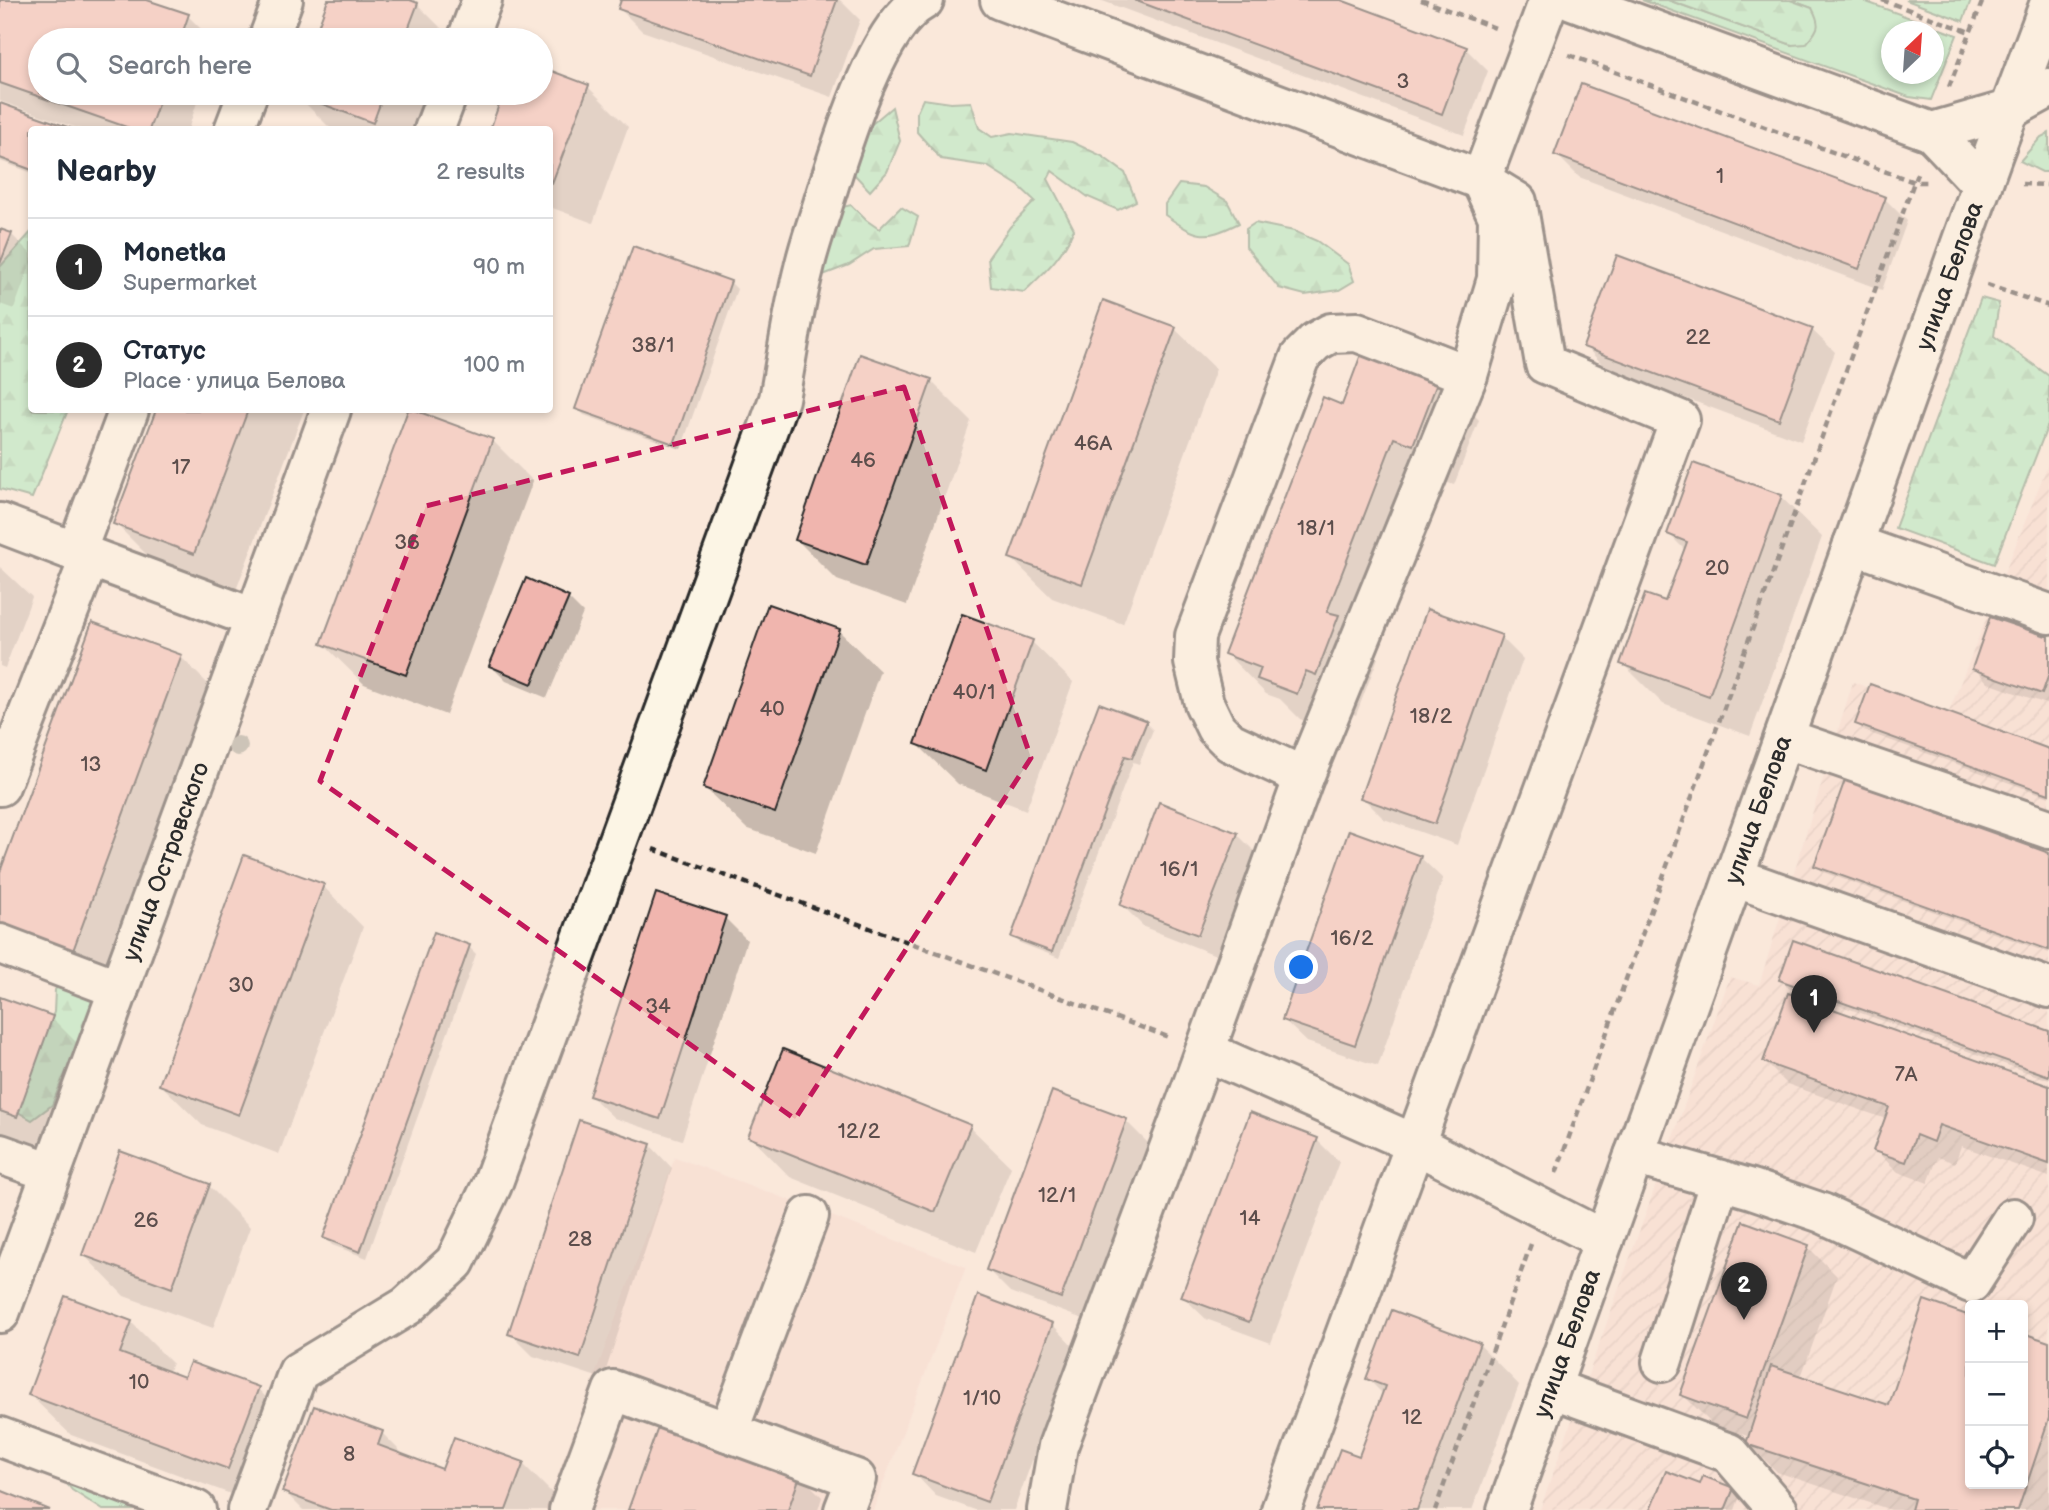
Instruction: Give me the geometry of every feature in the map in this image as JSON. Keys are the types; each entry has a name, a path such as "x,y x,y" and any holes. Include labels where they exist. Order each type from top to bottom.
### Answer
{"main road":[{"path":"272,28 283,0"},
{"path":"472,28 482,0"},
{"path":"247,1510 298,1372 407,1306 455,1262 492,1185 779,399 803,268 841,145 863,89 892,31 914,5 924,0"},
{"path":"1000,0 1481,180 1517,202 1545,364 1680,420 1282,1510"},
{"path":"1047,1510 1058,1446 1304,777 1468,375 1497,279 1498,216 1481,180 1549,0"},
{"path":"1572,0 1932,132 1982,185"},
{"name":"улица Белова","path":"1507,1510 2049,5"},
{"path":"1932,132 2009,110 2049,88"},
{"path":"236,126 243,105"},
{"path":"436,126 443,105"},
{"path":"1304,777 1230,743 1216,728 1204,703 1194,662 1195,636 1300,357 1315,342 1331,333 1357,332 1468,375"},
{"path":"0,786 83,554 128,413"},
{"name":"улица Островского","path":"0,1313 330,413"},
{"path":"0,523 254,618"},
{"path":"1853,544 2049,614"},
{"path":"1784,738 2049,829"},
{"path":"1734,877 2049,988"},
{"path":"0,944 119,989"},
{"path":"1205,1051 1415,1144 1604,1240"},
{"path":"0,1154 51,1172"},
{"path":"1634,1155 1822,1213 1971,1283 2013,1218"},
{"path":"1662,1362 1720,1180"},
{"path":"728,1432 809,1216"},
{"path":"1551,1388 1729,1452 1778,1510"},
{"path":"569,1510 613,1390 856,1479 844,1510"},
{"path":"0,1437 196,1510"}],"path":[{"path":"1421,0 1914,182 2049,185"},
{"path":"1882,0 1970,32"},
{"path":"1435,1510 1932,132 1983,0"},
{"path":"1976,282 2049,306"},
{"path":"620,836 1205,1051"}],"highlighted area":[{"path":"904,387 1031,758 795,1119 320,781 426,506"}],"shaded area":[{"path":"2049,462 2049,751 1948,714"},
{"path":"1853,682 2049,755 2049,1510 1540,1510 1730,977 1759,985"},
{"path":"675,1157 966,1267 873,1510 545,1510"}],"green space":[{"path":"1642,0 1668,0 1792,45 1812,8 1790,0 1861,0 1919,21 1881,21 1881,84 1937,84 1931,100 1909,97"},
{"path":"1668,0 1790,0 1812,8 1818,24 1806,44 1792,45"},
{"path":"1906,0 1971,0 1963,21"},
{"path":"1944,30 1957,35 1944,68"},
{"path":"923,99 951,103 971,102 979,128 992,137 1012,133 1072,142 1102,156 1125,173 1136,201 1118,210 1088,197 1052,171 1048,179 1074,229 1069,239 1053,263 1024,292 991,287 988,258 1010,227 1035,201 1019,186 987,166 941,159 917,132 917,112"},
{"path":"892,107 900,141 887,172 870,191 852,172 860,134"},
{"path":"2049,133 2049,172 2042,172 2020,161 2041,137"},
{"path":"1179,184 1204,187 1227,201 1239,223 1217,232 1200,234 1165,215 1165,204"},
{"path":"851,205 879,229 901,207 918,217 909,246 874,249 849,265 823,275 826,211"},
{"path":"1255,223 1294,231 1317,241 1348,264 1354,281 1339,290 1305,295 1279,288 1246,247 1246,229"},
{"path":"28,235 28,413 67,413 32,498 0,489 0,267"},
{"path":"1981,298 1999,303 1994,336 2049,376 2049,422 1994,564 1895,528"},
{"path":"67,970 102,999 86,1019 77,1065 62,1080 52,1105 32,1120 18,1112 54,1012 55,990"},
{"path":"56,1470 188,1510 103,1510 72,1490"}],"building":[{"path":"0,0 147,0 189,14 184,28 28,28 28,93 0,83"},
{"path":"328,0 410,0 418,3 409,28 318,28"},
{"path":"621,0 837,0 810,76 618,9"},
{"path":"1134,0 1341,0 1467,47 1442,114"},
{"path":"553,72 589,85 553,180 553,126 491,126 499,105 553,105"},
{"path":"1581,84 1886,197 1859,269 1554,155"},
{"path":"0,103 65,126 28,126 28,168 0,158"},
{"path":"63,105 158,105 150,126 124,126"},
{"path":"325,105 380,105 373,123"},
{"path":"0,229 12,233 0,264"},
{"path":"633,246 731,281 674,444 575,409"},
{"path":"1617,255 1813,328 1779,420 1583,347"},
{"path":"1103,300 1176,327 1082,584 1009,558"},
{"path":"1363,349 1439,378 1413,445 1394,438 1327,612 1339,615 1316,675 1306,671 1297,694 1257,679 1261,668 1224,654 1323,397 1342,405"},
{"path":"860,354 932,379 866,565 795,540"},
{"path":"155,413 247,413 194,554 113,524"},
{"path":"407,413 422,413 493,439 406,675 321,644"},
{"path":"1693,463 1782,495 1709,696 1620,664 1645,594 1665,601 1687,542 1667,534"},
{"path":"526,578 569,597 532,684 489,666"},
{"path":"768,604 840,629 775,813 703,788"},
{"path":"1427,609 1502,635 1435,824 1360,798"},
{"path":"962,614 1033,640 986,770 915,744"},
{"path":"1990,617 2049,637 2049,674 2042,694 1972,669"},
{"path":"92,622 182,655 71,956 0,930 0,872"},
{"path":"1870,684 2049,749 2049,794 1855,724"},
{"path":"1099,703 1147,721 1132,758 1125,756 1052,952 1011,937"},
{"path":"1845,780 2049,853 2049,950 1814,866"},
{"path":"1159,802 1238,833 1198,935 1120,905"},
{"path":"1349,830 1421,856 1355,1045 1282,1020"},
{"path":"244,855 324,884 239,1115 159,1085"},
{"path":"656,893 726,916 660,1119 589,1096"},
{"path":"434,932 470,945 360,1252 323,1238"},
{"path":"1793,940 2049,1031 2049,1076 1779,980"},
{"path":"1788,993 2049,1086 2049,1164 1939,1125 1933,1142 1916,1135 1906,1162 1873,1151 1889,1107 1763,1062"},
{"path":"0,997 53,1016 17,1117 0,1111"},
{"path":"783,1049 971,1125 935,1212 748,1137"},
{"path":"1052,1091 1127,1119 1061,1298 986,1270"},
{"path":"1250,1112 1318,1138 1249,1322 1181,1297"},
{"path":"579,1120 651,1144 580,1358 508,1334"},
{"path":"120,1151 210,1184 172,1288 82,1255"},
{"path":"1743,1221 1809,1245 1746,1419 1680,1395"},
{"path":"978,1295 1053,1323 987,1502 912,1474"},
{"path":"65,1296 132,1321 120,1353 184,1377 190,1362 259,1387 228,1469 28,1395"},
{"path":"1924,1300 1965,1314 1965,1489 2025,1489 2018,1510 1911,1510 1914,1499 1746,1444 1771,1366 1889,1405"},
{"path":"1392,1310 1480,1343 1417,1510 1317,1510 1340,1449 1359,1456 1385,1386 1366,1379"},
{"path":"2028,1335 2049,1342 2049,1418 2028,1480"},
{"path":"314,1406 383,1431 378,1445 442,1469 454,1437 524,1462 506,1510 331,1510 282,1492"},
{"path":"660,1422 801,1473 788,1510 628,1510"},
{"path":"1666,1471 1700,1484 1703,1476 1734,1488 1725,1510 1650,1510"},
{"path":"0,1490 50,1510 0,1510"}],"place":[{"name":"Monetka","path":"1814,1033"},
{"name":"Статус","path":"1744,1320"}]}
